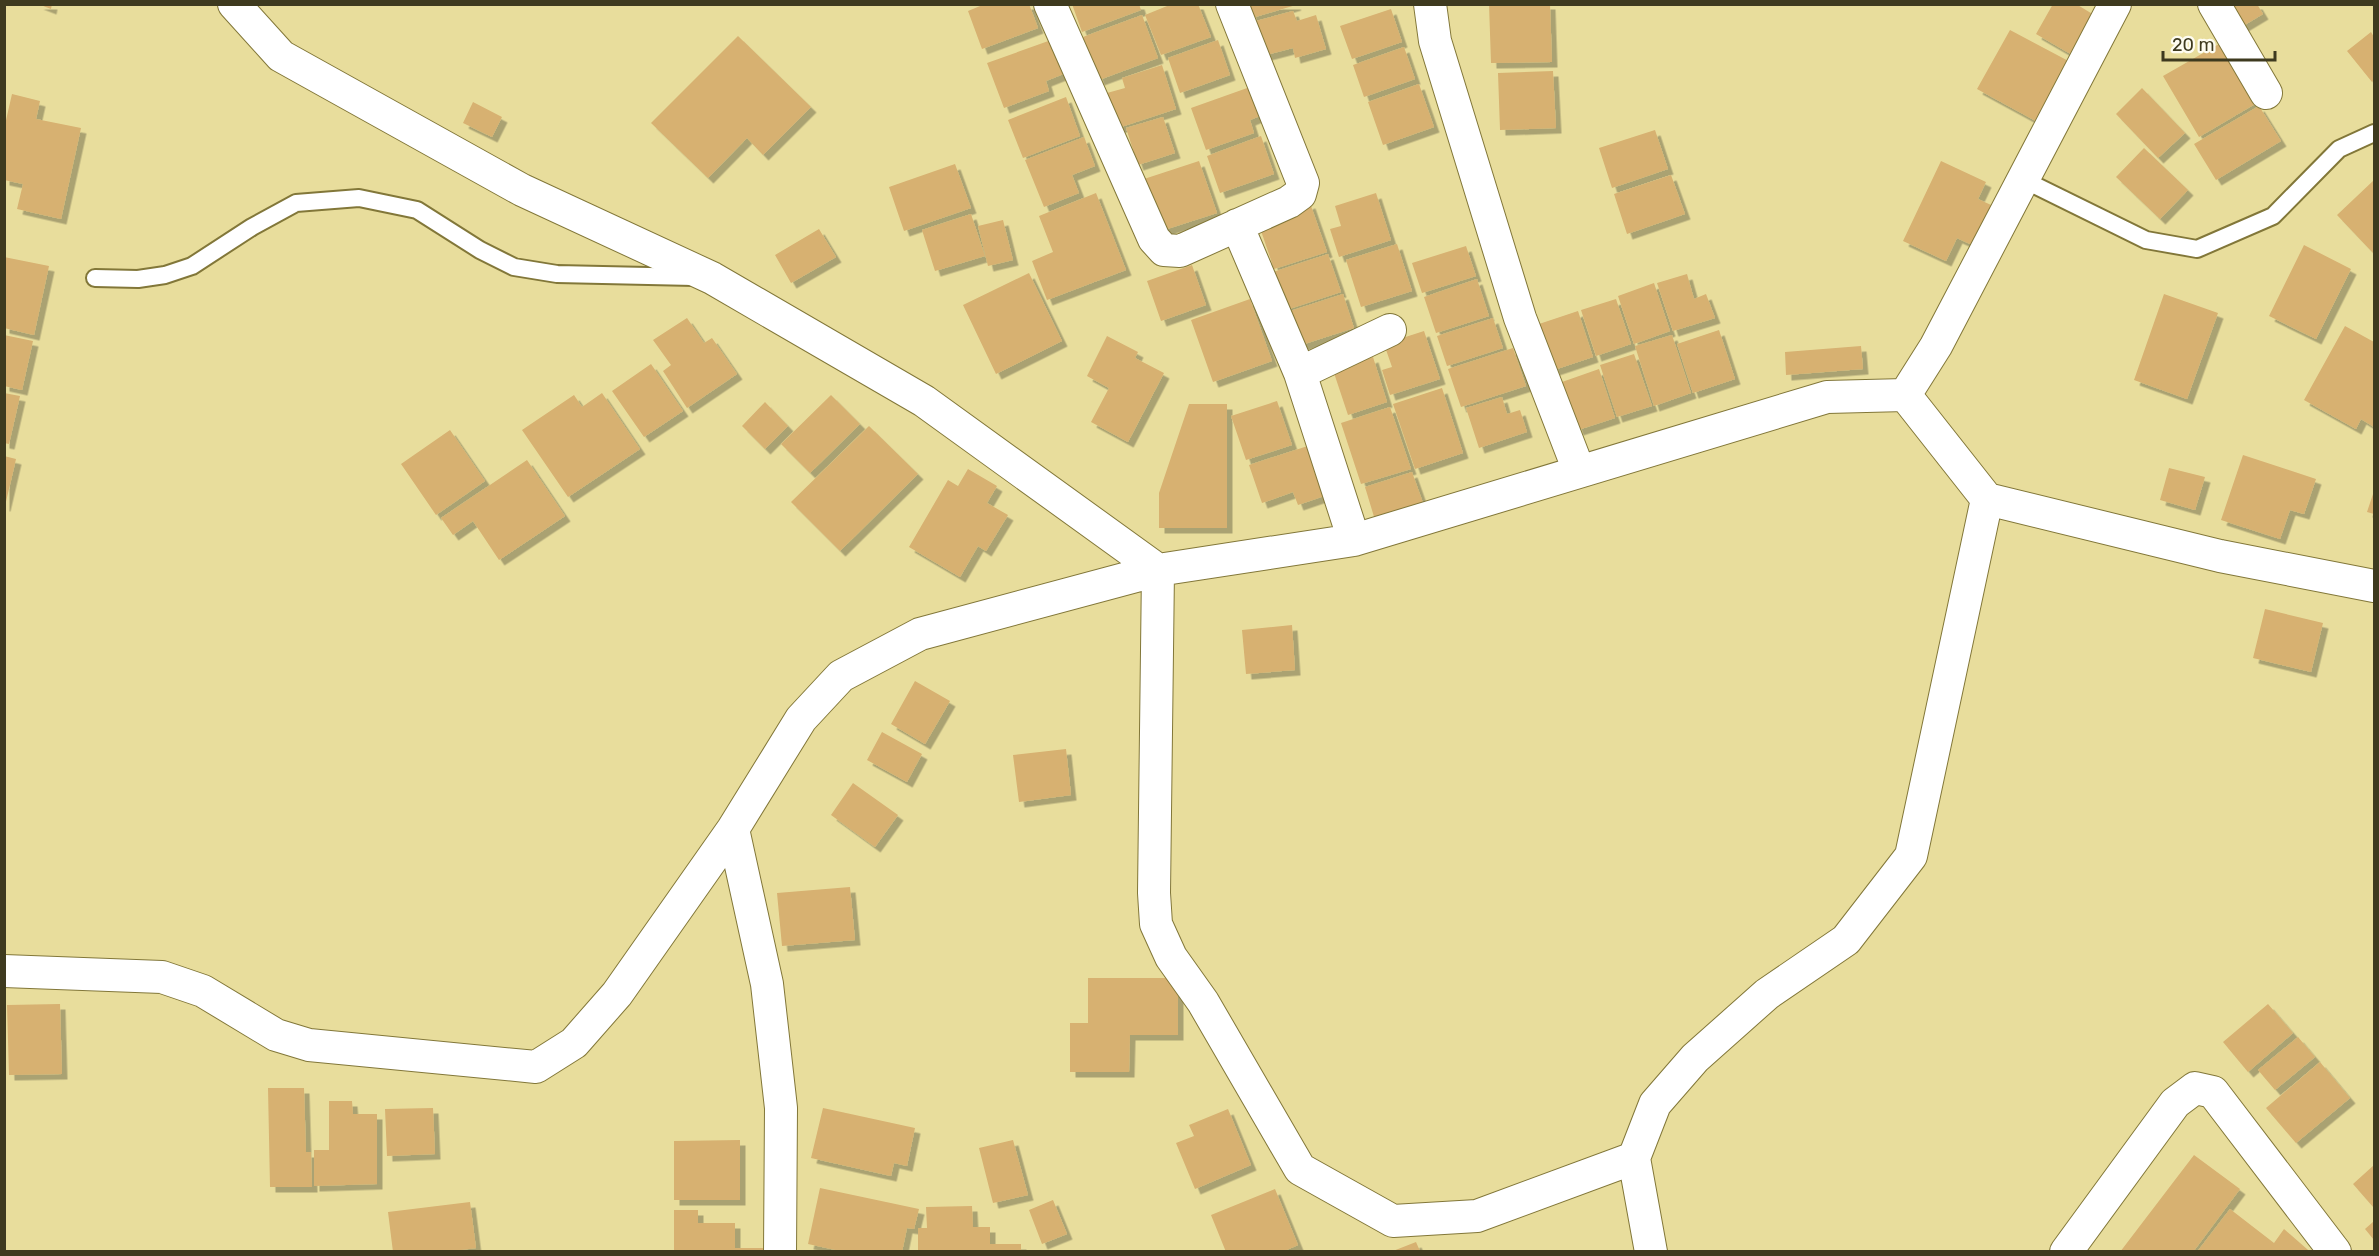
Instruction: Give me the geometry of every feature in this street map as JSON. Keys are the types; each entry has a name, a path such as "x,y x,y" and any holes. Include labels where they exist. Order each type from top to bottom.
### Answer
{"street":[{"path":"234,4 281,56 522,190 712,278 924,401 1158,570"},
{"path":"1050,4 1154,239 1164,250 1180,251 1288,202 1300,194 1303,183 1232,4"},
{"path":"1430,4 1435,40 1520,318 1579,471"},
{"path":"1905,395 1936,346 2115,4"},
{"path":"2214,4 2266,93"},
{"path":"1237,225 1300,373 1354,540"},
{"path":"1300,373 1390,330"},
{"path":"4,971 162,977 203,991 276,1035 309,1045 536,1067 573,1043 617,994 733,829 801,720 841,676 920,634 1158,570 1354,540 1827,397 1905,395"},
{"path":"1905,395 1987,499 2220,556 2374,586"},
{"path":"1651,1251 1634,1158 1655,1104 1695,1058 1767,994 1846,940 1911,856 1987,499"},
{"path":"1158,570 1154,893 1156,924 1171,957 1203,1002 1300,1169 1393,1221 1477,1216 1634,1158"},
{"path":"733,829 767,984 781,1108 780,1251"},
{"path":"2066,1251 2175,1103 2195,1088 2213,1092 2335,1251"}],"lane":[{"path":"2022,178 2146,240 2197,249 2273,216 2339,149 2374,133"},
{"path":"95,278 138,279 165,275 192,266 252,227 296,203 359,198 417,210 480,250 514,267 557,274 712,278"}],"building":[{"path":"38,4 52,4 51,9"},
{"path":"985,4 1029,4 1038,28 982,49 968,11"},
{"path":"1072,4 1139,4 1141,10 1082,32"},
{"path":"1172,4 1198,4 1211,37 1161,55 1145,15"},
{"path":"1248,4 1295,4 1296,5 1252,18"},
{"path":"1489,4 1550,4 1552,62 1491,63"},
{"path":"2053,4 2076,4 2104,21 2081,60 2036,34"},
{"path":"2222,4 2257,4 2263,14 2238,29"},
{"path":"1391,9 1402,42 1352,59 1340,26"},
{"path":"1293,11 1297,21 1316,15 1326,49 1295,58 1293,48 1266,55 1256,21"},
{"path":"1142,15 1158,58 1099,80 1083,37"},
{"path":"2010,30 2076,65 2043,125 1977,89"},
{"path":"2371,32 2374,37 2374,80 2372,82 2347,51"},
{"path":"738,36 811,107 763,155 747,138 708,178 651,123"},
{"path":"1054,39 1066,73 1046,81 1049,91 1004,108 987,63"},
{"path":"1218,40 1230,75 1180,93 1168,58"},
{"path":"2219,44 2255,104 2199,137 2163,76"},
{"path":"1404,47 1415,79 1364,97 1353,65"},
{"path":"1162,65 1176,109 1118,128 1107,93 1125,88 1122,78"},
{"path":"1553,71 1556,128 1500,130 1498,73"},
{"path":"1419,84 1434,127 1383,145 1368,102"},
{"path":"1250,87 1260,116 1250,120 1254,133 1206,150 1191,108"},
{"path":"2142,88 2185,133 2158,158 2116,114"},
{"path":"12,94 40,101 36,119 81,128 61,219 17,209 23,184 4,180 4,129"},
{"path":"1066,97 1080,136 1023,158 1008,120"},
{"path":"473,102 502,117 492,137 463,123"},
{"path":"2259,106 2281,141 2216,180 2194,144"},
{"path":"1163,117 1175,153 1138,165 1126,128"},
{"path":"1655,130 1668,169 1612,188 1599,148"},
{"path":"1261,136 1274,174 1220,193 1207,156"},
{"path":"1084,137 1095,166 1072,175 1079,193 1044,207 1025,160"},
{"path":"2144,148 2188,190 2160,219 2116,177"},
{"path":"1199,161 1217,213 1161,231 1144,179"},
{"path":"1941,161 1986,182 1978,199 2002,210 1983,250 1957,238 1946,261 1903,241"},
{"path":"955,164 971,208 904,231 889,187"},
{"path":"1671,175 1685,214 1627,234 1614,194"},
{"path":"2374,180 2374,254 2337,215"},
{"path":"1096,193 1126,270 1047,300 1032,261 1053,252 1039,216"},
{"path":"1376,193 1391,240 1339,257 1330,229 1341,226 1335,206"},
{"path":"1310,203 1327,252 1274,269 1257,219"},
{"path":"971,214 985,256 935,271 922,230"},
{"path":"1003,220 1013,260 988,266 978,226"},
{"path":"819,229 836,257 791,283 775,255"},
{"path":"1397,244 1412,291 1361,307 1346,260"},
{"path":"2304,245 2351,269 2316,339 2269,316"},
{"path":"1466,246 1476,276 1422,293 1412,263"},
{"path":"1328,254 1341,292 1280,312 1267,274"},
{"path":"4,257 49,266 34,335 4,328"},
{"path":"1192,265 1206,305 1161,321 1147,281"},
{"path":"1029,273 1062,341 996,374 963,305"},
{"path":"1687,274 1694,299 1706,294 1715,318 1673,331 1657,283"},
{"path":"1477,279 1489,316 1436,333 1424,297"},
{"path":"1654,283 1670,331 1634,344 1618,296"},
{"path":"1343,294 1354,328 1292,348 1281,314"},
{"path":"2164,294 2218,313 2187,399 2134,380"},
{"path":"1250,299 1272,361 1213,382 1191,320"},
{"path":"1616,299 1631,344 1596,356 1581,310"},
{"path":"1578,311 1593,357 1554,370 1539,324"},
{"path":"687,318 704,343 712,338 737,374 687,408 663,371 671,365 653,340"},
{"path":"1493,318 1503,348 1447,366 1437,336"},
{"path":"2345,326 2374,342 2374,427 2361,419 2356,429 2304,400"},
{"path":"1719,330 1735,379 1693,393 1677,344"},
{"path":"1424,331 1440,379 1390,395 1382,370 1392,367 1384,344"},
{"path":"4,335 33,341 22,390 4,386"},
{"path":"1672,335 1691,393 1654,406 1635,346"},
{"path":"1107,336 1138,352 1135,358 1164,373 1128,442 1091,422 1109,388 1087,376"},
{"path":"1861,346 1863,369 1786,375 1785,352"},
{"path":"1513,348 1526,386 1461,407 1448,369"},
{"path":"1634,354 1652,406 1617,417 1600,365"},
{"path":"1373,357 1387,402 1348,415 1333,370"},
{"path":"651,364 683,411 644,437 612,391"},
{"path":"1599,369 1615,418 1578,430 1562,382"},
{"path":"1442,388 1463,453 1415,469 1393,404"},
{"path":"4,393 20,396 9,444 4,443"},
{"path":"602,393 640,449 568,497 522,430 574,395 582,407"},
{"path":"831,395 860,424 810,473 781,444"},
{"path":"1502,397 1507,414 1520,410 1527,432 1479,448 1466,408"},
{"path":"1277,401 1292,445 1246,460 1231,416"},
{"path":"765,402 788,426 765,449 742,426"},
{"path":"1189,404 1227,404 1227,528 1159,528 1159,493"},
{"path":"1390,407 1411,469 1361,484 1341,423"},
{"path":"869,426 918,474 840,551 791,502"},
{"path":"450,430 485,481 436,515 401,464"},
{"path":"1317,443 1333,493 1298,505 1293,492 1262,503 1249,465"},
{"path":"2243,455 2316,479 2304,514 2290,510 2280,539 2221,520"},
{"path":"4,456 16,459 5,506 4,506"},
{"path":"527,460 565,516 499,560 473,521 453,535 441,518"},
{"path":"2169,468 2205,477 2195,510 2160,500"},
{"path":"968,469 997,486 987,503 1008,515 986,551 978,546 960,577 909,547 948,480 958,486"},
{"path":"1412,472 1423,503 1375,520 1365,487"},
{"path":"2374,491 2374,514 2367,512"},
{"path":"2265,609 2323,623 2311,672 2253,658"},
{"path":"1292,625 1295,670 1246,674 1242,630"},
{"path":"915,681 950,701 925,744 891,724"},
{"path":"882,732 922,754 907,782 867,760"},
{"path":"1066,749 1071,795 1019,802 1013,755"},
{"path":"853,783 898,815 875,847 831,815"},
{"path":"850,887 855,940 782,946 777,893"},
{"path":"1088,978 1178,978 1178,1035 1130,1035 1129,1072 1070,1072 1070,1023 1088,1023"},
{"path":"60,1004 62,1074 9,1075 7,1005"},
{"path":"2268,1004 2293,1033 2248,1072 2223,1042"},
{"path":"2298,1037 2315,1057 2275,1090 2258,1070"},
{"path":"2320,1062 2350,1098 2296,1143 2266,1108"},
{"path":"268,1088 304,1088 306,1152 311,1152 312,1187 270,1187"},
{"path":"329,1101 352,1101 353,1114 377,1114 377,1184 314,1186 314,1150 329,1150"},
{"path":"433,1108 435,1154 387,1156 385,1109"},
{"path":"823,1108 915,1128 907,1166 894,1163 891,1176 811,1158"},
{"path":"1228,1109 1251,1165 1195,1189 1176,1143 1194,1136 1189,1125"},
{"path":"740,1140 740,1200 674,1200 674,1141"},
{"path":"1013,1140 1028,1195 993,1203 979,1148"},
{"path":"2194,1155 2240,1189 2193,1252 2120,1252"},
{"path":"2374,1165 2374,1208 2353,1184"},
{"path":"820,1188 919,1209 914,1229 907,1228 902,1252 845,1252 808,1244"},
{"path":"1275,1189 1298,1245 1282,1252 1226,1252 1211,1215"},
{"path":"1053,1200 1067,1234 1042,1244 1029,1210"},
{"path":"470,1202 476,1248 445,1252 393,1252 388,1212"},
{"path":"972,1206 973,1227 990,1227 990,1244 1021,1244 1021,1252 918,1252 918,1228 927,1228 926,1207"},
{"path":"2230,1209 2274,1243 2284,1229 2308,1250 2197,1252"},
{"path":"674,1210 698,1210 698,1223 735,1223 735,1248 773,1248 773,1252 674,1252"},
{"path":"2374,1221 2374,1240 2365,1229"},
{"path":"1416,1242 1420,1251 1393,1251"}]}
